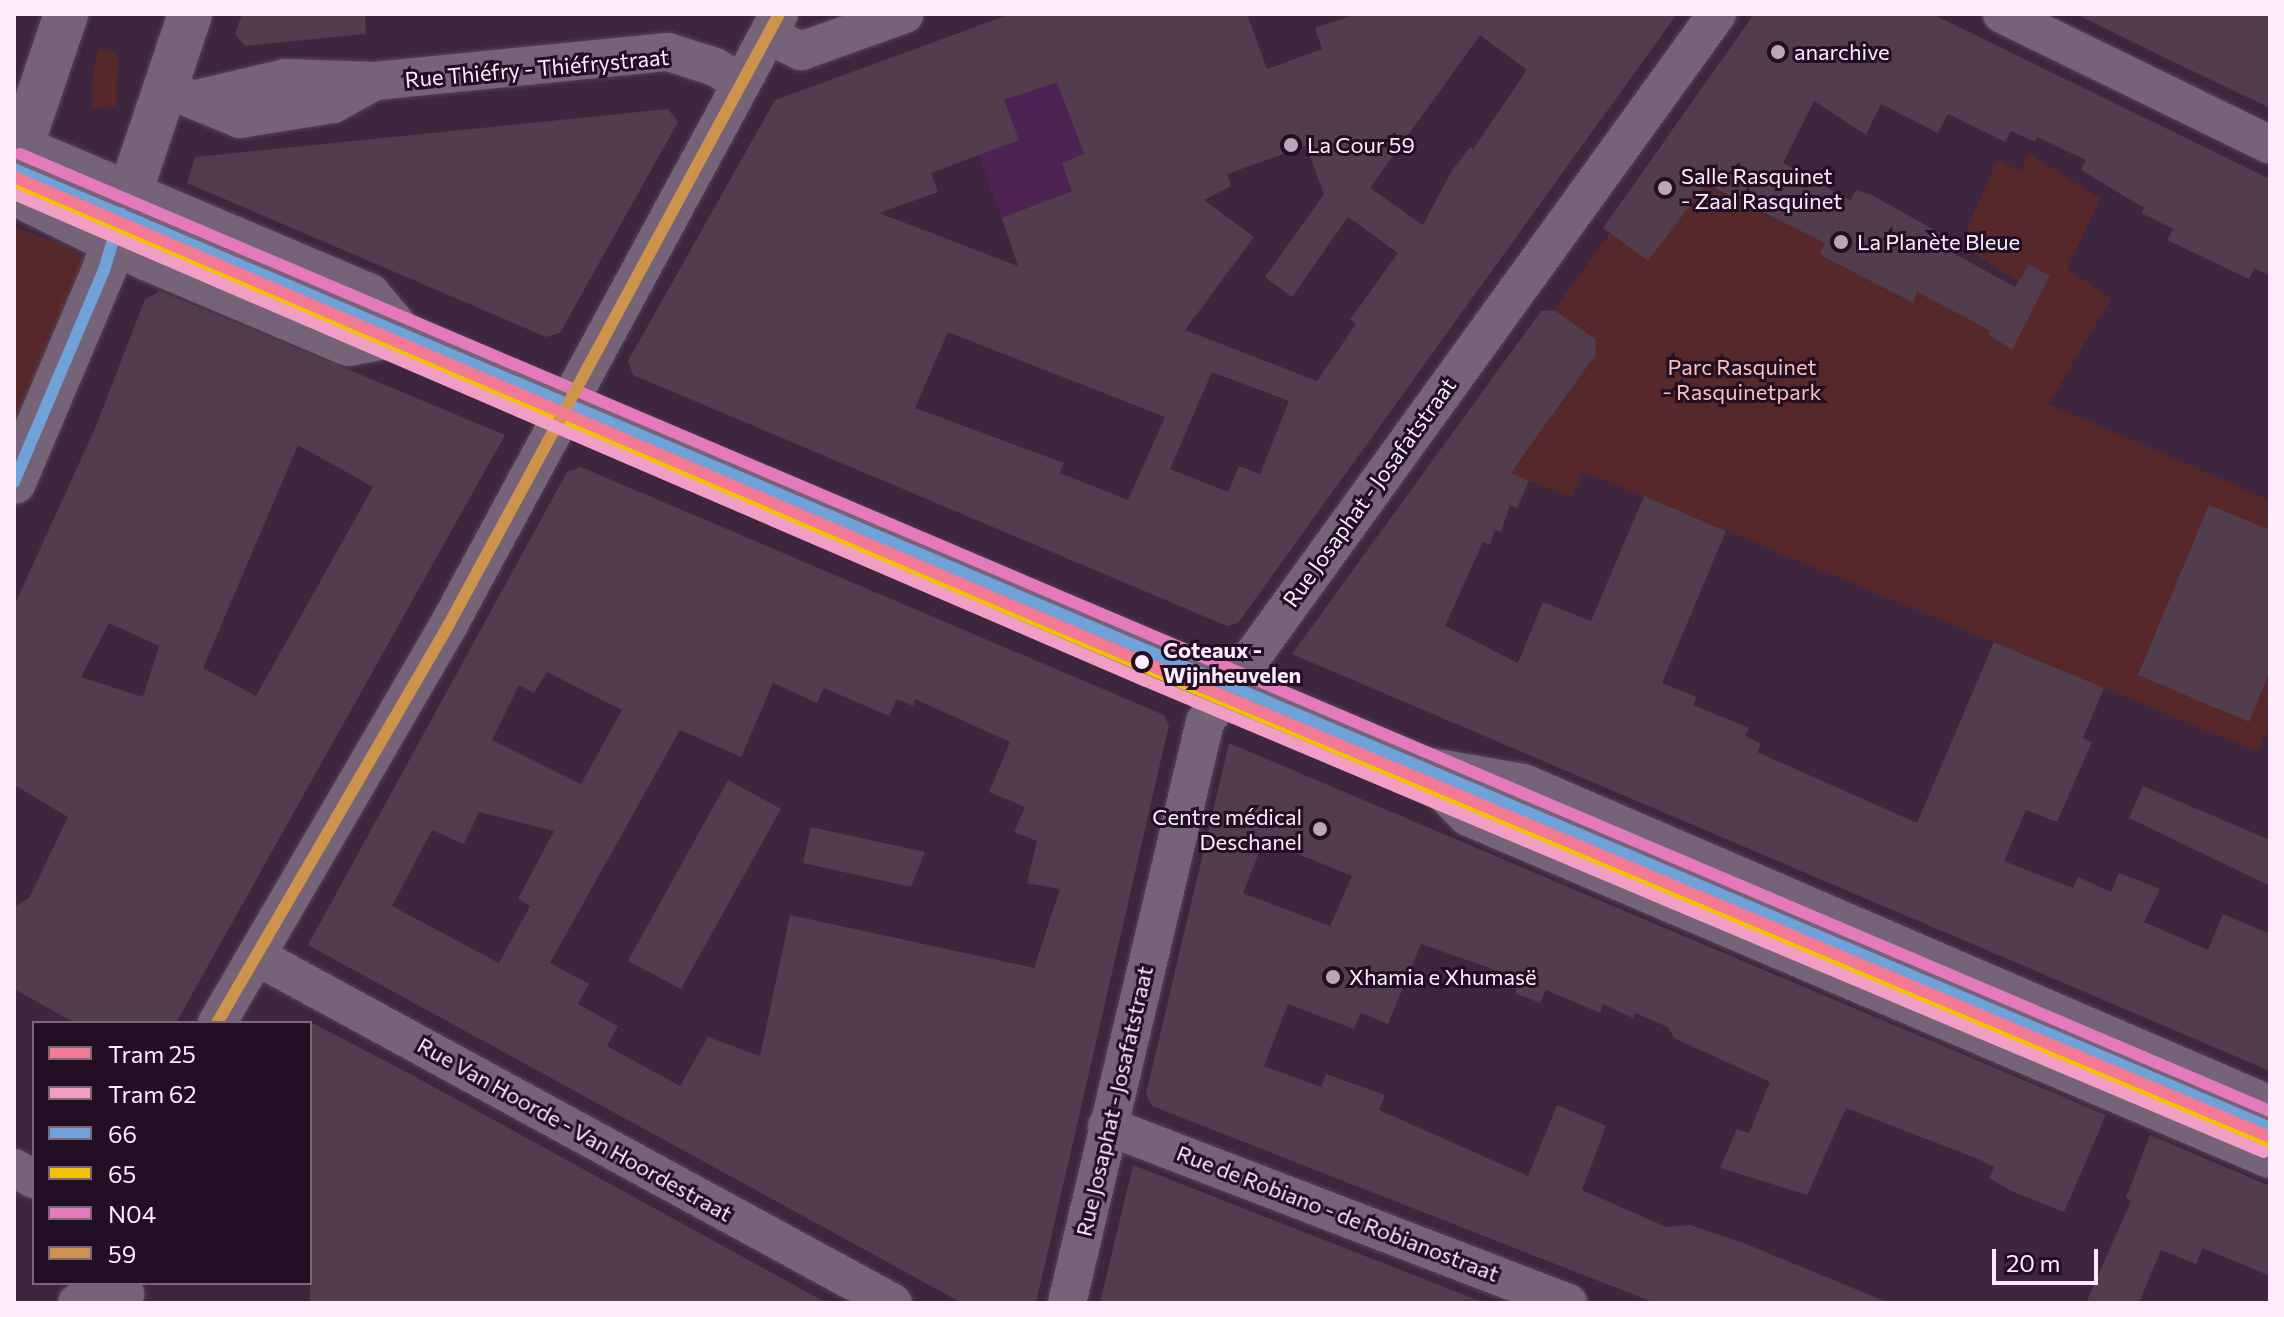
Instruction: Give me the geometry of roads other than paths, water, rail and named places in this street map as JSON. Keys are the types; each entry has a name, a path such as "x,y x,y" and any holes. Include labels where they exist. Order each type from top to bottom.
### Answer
{"street":[{"path":"66,14 16,154 129,193 369,296 401,334 1425,769 1523,786 2270,1108"},
{"path":"14,482 129,193 181,94 190,14"},
{"path":"218,1021 448,626 564,404 774,25 801,51 905,14"},
{"name":"Rue Josaphat - Josafatstraat","path":"1067,1303 1198,741 1231,685 1717,14"},
{"path":"2002,14 2270,145"},
{"name":"Rue Thiéfry - Thiéfrystraat","path":"181,94 218,114 240,119 283,116 333,104 375,81 668,52 715,67 742,83"},
{"path":"14,193 349,344 401,334"},
{"path":"1425,769 1469,814 2270,1156"},
{"name":"Rue Van Hoorde - Van Hoordestraat","path":"256,956 893,1303"},
{"name":"Rue de Robiano - de Robianostraat","path":"1107,1126 1568,1303"},
{"path":"14,1168 32,1178"},
{"path":"77,1303 125,1293"}],"tram line":[{"name":"25","path":"14,177 1152,666 2270,1137"},
{"name":"62","path":"14,194 1146,681 2264,1152"}],"place":[{"name":"anarchive","path":"1778,52"},
{"name":"La Cour 59","path":"1291,145"},
{"name":"Salle Rasquinet - Zaal Rasquinet","path":"1665,188"},
{"name":"La Planète Bleue","path":"1841,242"},
{"name":"Coteaux - Wijnheuvelen","path":"1142,662"},
{"name":"Centre médical Deschanel","path":"1320,829"},
{"name":"Xhamia e Xhumasë","path":"1333,977"}],"park label":[{"name":"Parc Rasquinet - Rasquinetpark","path":"1742,378"}]}
